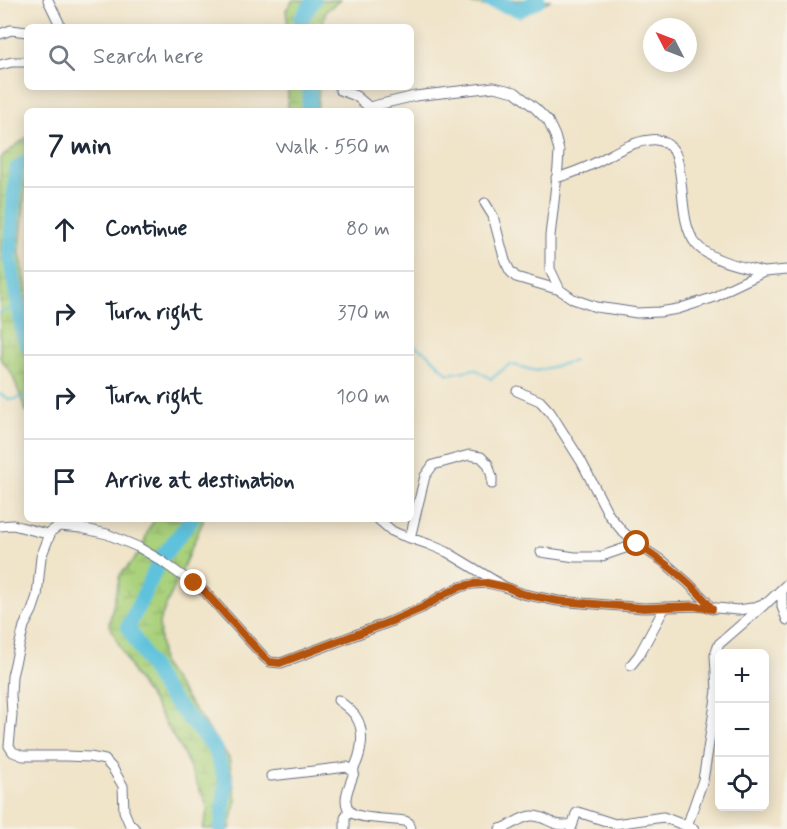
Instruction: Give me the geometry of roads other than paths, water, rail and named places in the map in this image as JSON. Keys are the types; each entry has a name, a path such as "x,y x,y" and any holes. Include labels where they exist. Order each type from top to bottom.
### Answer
{"street":[{"path":"48,0 60,24"},
{"path":"0,34 11,30 24,32"},
{"path":"0,65 24,62"},
{"path":"340,90 356,96 369,107 411,96 494,87 515,92 536,108 548,121 559,151 549,253 550,269 560,290"},
{"path":"556,178 593,164 636,143 652,139 660,140 673,149 676,155 689,232 696,244 707,254 764,272"},
{"path":"485,203 492,216 505,261 516,277 560,290 573,299 596,307 638,313 678,309 715,297 764,272 787,270"},
{"path":"517,391 540,401 550,412 581,461 609,514 623,532 664,562 712,609"},
{"path":"414,521 425,476 433,465 476,456 488,464 492,484"},
{"path":"0,526 13,525 47,534 68,522"},
{"path":"382,522 392,531 447,552 506,587 523,594 558,601 644,608 694,606 738,610 768,602"},
{"path":"410,538 414,522"},
{"path":"55,529 81,528 107,534 138,547 160,560 205,592 265,658 276,663 392,621 460,587 487,583 506,587"},
{"path":"55,529 41,557 37,596 24,626 12,676 12,715 5,737 13,752 22,756 90,757 105,760 121,781 124,811 129,823 135,829"},
{"path":"541,552 575,557 599,557 637,544"},
{"path":"500,829 508,828 526,817 534,816 559,826 572,827 577,813 580,812 615,824 663,817 691,828 703,780 716,705 715,655 719,644 784,587"},
{"path":"784,587 783,607 787,620"},
{"path":"631,665 639,655 665,607"},
{"path":"338,700 358,722 361,737 358,761 347,791 346,800 349,810 362,816 405,821 411,829"},
{"path":"271,776 347,767 353,770"},
{"path":"345,829 345,818 349,810"}],"waterway":[{"path":"302,24 301,19 314,0"},
{"path":"488,0 520,10 538,0"},
{"path":"308,108 309,90"},
{"path":"24,163 16,169 10,257 24,337"},
{"path":"0,312 7,311 17,301"},
{"path":"414,346 427,353 448,374 475,369 491,379 510,364 536,371 574,361"},
{"path":"0,394 11,400 24,397"},
{"path":"190,522 161,558 128,627 164,690 215,749 226,782 221,829"}]}
